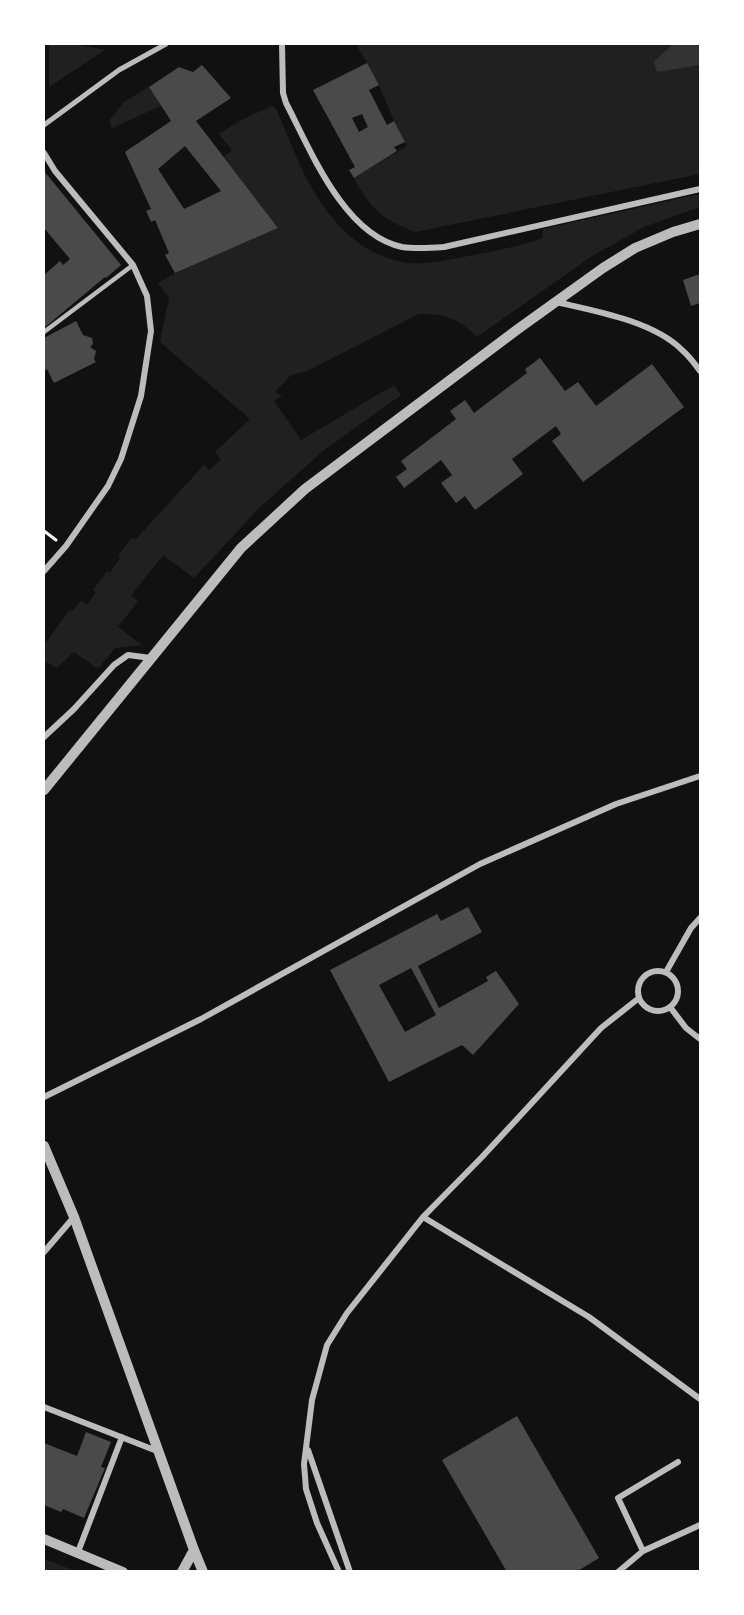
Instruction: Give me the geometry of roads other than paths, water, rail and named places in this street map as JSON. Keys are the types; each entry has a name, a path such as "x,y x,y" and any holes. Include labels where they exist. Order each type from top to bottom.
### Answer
{"street":[{"path":"44,125 119,70 166,44"},
{"path":"282,44 283,93 286,103 321,170 347,210 363,227 401,247 455,245 700,189"},
{"path":"44,153 56,171 133,265 147,296 151,331 141,396 121,459 108,486 66,546 44,571"},
{"path":"44,790 242,548 305,489 556,302 635,248 673,232 700,224"},
{"path":"556,302 617,317 664,336 682,349 700,371"},
{"path":"44,737 74,709 114,665 128,655 152,658"},
{"path":"44,1097 201,1019 480,864 616,804 700,776"},
{"path":"666,972 691,928 700,918"},
{"path":"652,971 666,972 676,980 678,987 676,1000 670,1007 653,1011 642,1004 639,998 641,978 652,971"},
{"path":"339,1572 317,1523 306,1490 304,1464 312,1400 327,1345 348,1312 423,1217 482,1158 601,1028 639,998"},
{"path":"670,1007 686,1028 700,1039"},
{"path":"44,1146 74,1217 203,1572"},
{"path":"44,1252 74,1217"},
{"path":"423,1217 589,1317 700,1399"},
{"path":"44,1407 158,1451"},
{"path":"78,1552 122,1437"},
{"path":"307,1448 350,1572"},
{"path":"643,1551 618,1498 678,1462"},
{"path":"618,1572 643,1551 700,1525"},
{"path":"44,1539 123,1572"},
{"path":"182,1572 194,1551"}],"lane":[{"path":"44,332 133,265"}]}
